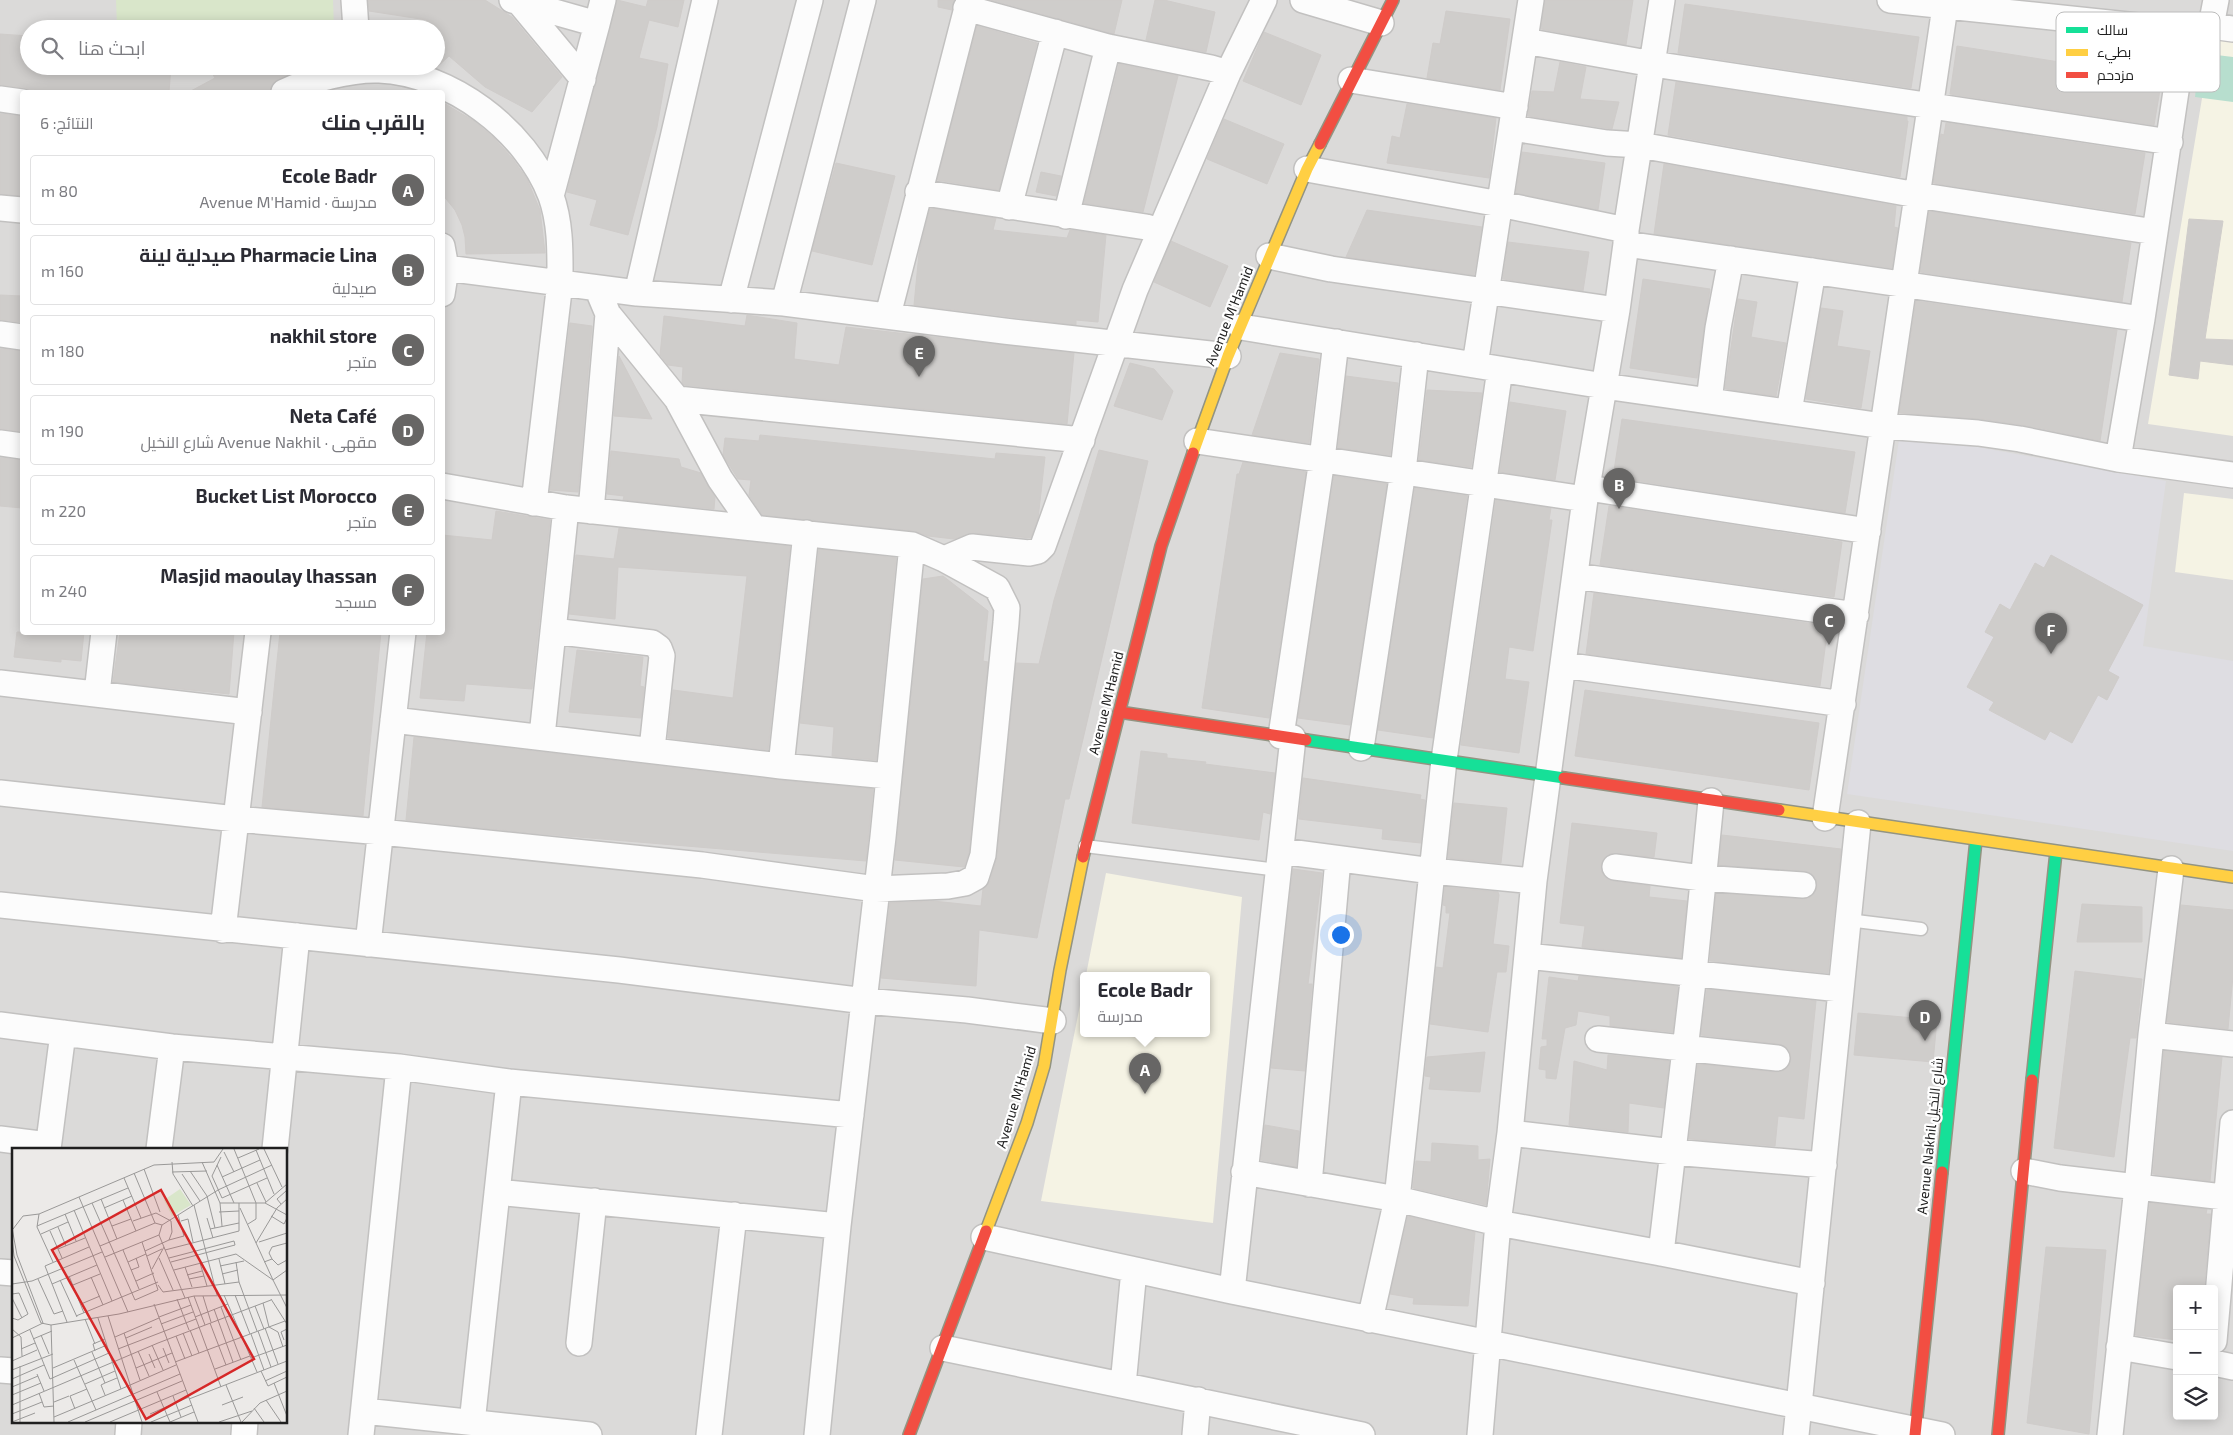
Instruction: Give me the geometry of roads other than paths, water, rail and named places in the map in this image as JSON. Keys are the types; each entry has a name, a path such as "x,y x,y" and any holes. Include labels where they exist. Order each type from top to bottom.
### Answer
{"street":[{"path":"354,0 355,20"},
{"path":"551,196 603,0"},
{"path":"637,292 705,0"},
{"path":"731,300 810,0"},
{"path":"784,303 863,0"},
{"path":"944,559 972,547 1029,553 1038,551 1043,546 1125,315 1228,73 1264,0"},
{"path":"1304,0 1380,23"},
{"name":"Avenue M'Hamid","path":"910,1435 1030,1113 1044,1066 1060,970 1086,846 1161,546 1196,441 1228,356 1307,169 1393,0"},
{"path":"1475,365 1488,291 1531,0"},
{"path":"1480,1435 1498,1223 1510,1133 1534,881 1547,776 1586,493 1617,310 1626,237 1662,0"},
{"path":"1890,0 1945,3 2056,15"},
{"path":"516,1 598,24"},
{"path":"516,1 582,78"},
{"path":"1825,818 1945,3"},
{"path":"888,315 918,192 968,4 1108,47 1228,73"},
{"path":"1008,207 1055,32"},
{"path":"1525,40 1653,64 2170,142"},
{"path":"1066,216 1108,47"},
{"path":"411,75 466,98 512,134 537,167 551,196 558,224 560,282 534,503"},
{"path":"290,90 330,77 359,77"},
{"path":"1351,80 1513,117 1607,143 1640,145 1917,195 2155,232"},
{"path":"2118,459 2142,319 2177,92"},
{"path":"0,99 20,102"},
{"path":"1307,169 1500,204 1626,237 1731,259 2142,319"},
{"path":"918,192 1146,227 1160,231"},
{"path":"0,208 20,210"},
{"path":"1269,256 1331,268 1617,310"},
{"path":"445,257 597,288 784,303 1004,331 1228,356"},
{"path":"1709,401 1718,328 1731,259"},
{"path":"1789,412 1813,271"},
{"path":"597,288 608,314 677,399 720,479 754,528"},
{"path":"591,511 608,314"},
{"path":"1241,327 1604,386 1883,426 1978,433 2118,459 2233,475"},
{"path":"0,334 20,336"},
{"path":"1232,1291 1279,861 1287,737 1336,342"},
{"path":"1361,748 1403,471 1416,355"},
{"path":"1370,1320 1397,1200 1444,760 1500,369"},
{"path":"677,399 1082,440"},
{"path":"1196,441 1485,483 1586,493 1868,530"},
{"path":"0,444 20,446"},
{"path":"0,793 236,819 702,865 876,888 965,883 976,877 984,855 1007,608 997,588 944,559 912,545 566,508 445,487"},
{"path":"542,736 566,508"},
{"path":"780,766 806,533"},
{"path":"817,1435 838,1226 883,837 912,545"},
{"path":"1575,576 1856,615"},
{"path":"553,631 652,643 659,648 662,656 652,749"},
{"path":"97,693 104,635"},
{"path":"223,930 258,635"},
{"path":"368,944 403,635"},
{"path":"1563,665 1843,704"},
{"path":"0,683 250,712"},
{"path":"1119,712 2233,878"},
{"path":"393,720 652,749 780,766 888,776"},
{"path":"1661,1252 1694,973 1711,801"},
{"path":"1796,1435 1858,823"},
{"name":"Avenue Nakhil شارع النخيل","path":"1916,1432 1976,840"},
{"path":"1998,1435 2056,852"},
{"path":"1279,861 1338,859 1534,881"},
{"path":"1309,1184 1338,859"},
{"path":"1615,866 1702,878 1803,886"},
{"path":"2110,1435 2137,1187 2151,1034 2171,869"},
{"path":"0,905 223,930 619,970 865,1001 967,1010 1053,1021"},
{"path":"275,1148 297,936"},
{"path":"1527,956 1840,989"},
{"path":"0,1025 172,1047 399,1067 509,1082 851,1115"},
{"path":"0,1139 48,1147 63,1033"},
{"path":"2151,1034 2233,1044"},
{"path":"1598,1039 1777,1058"},
{"path":"159,1148 172,1047"},
{"path":"399,1067 362,1423 472,1424 589,1435"},
{"path":"472,1424 509,1082"},
{"path":"2215,1330 2230,1198 2233,1123"},
{"path":"1510,1133 1673,1152 1824,1165"},
{"path":"2024,1171 2060,1178 2230,1198"},
{"path":"1244,1172 1397,1200 1498,1223 1661,1252 1812,1282"},
{"path":"497,1192 594,1200 838,1226"},
{"path":"579,1343 594,1200"},
{"path":"709,1435 734,1215"},
{"path":"984,1237 1370,1320 1799,1406 1916,1432 1942,1435"},
{"path":"1123,1385 1134,1270"},
{"path":"2119,1347 2173,1356"},
{"path":"943,1348 1198,1400 1270,1425 1362,1435"},
{"path":"2218,1364 2233,1367"},
{"path":"1195,1435 1198,1400"},
{"path":"128,1435 129,1422"},
{"path":"244,1435 245,1422"}],"lane":[{"path":"1086,846 1279,861"},
{"path":"1848,920 1921,929"}],"place":[{"name":"Bucket List Morocco","path":"919,377"},
{"name":"Pharmacie Lina صيدلية لينة","path":"1619,509"},
{"name":"nakhil store","path":"1829,645"},
{"name":"Masjid maoulay lhassan","path":"2051,654"},
{"name":"Neta Café","path":"1925,1041"},
{"name":"Ecole Badr","path":"1145,1094"}]}
